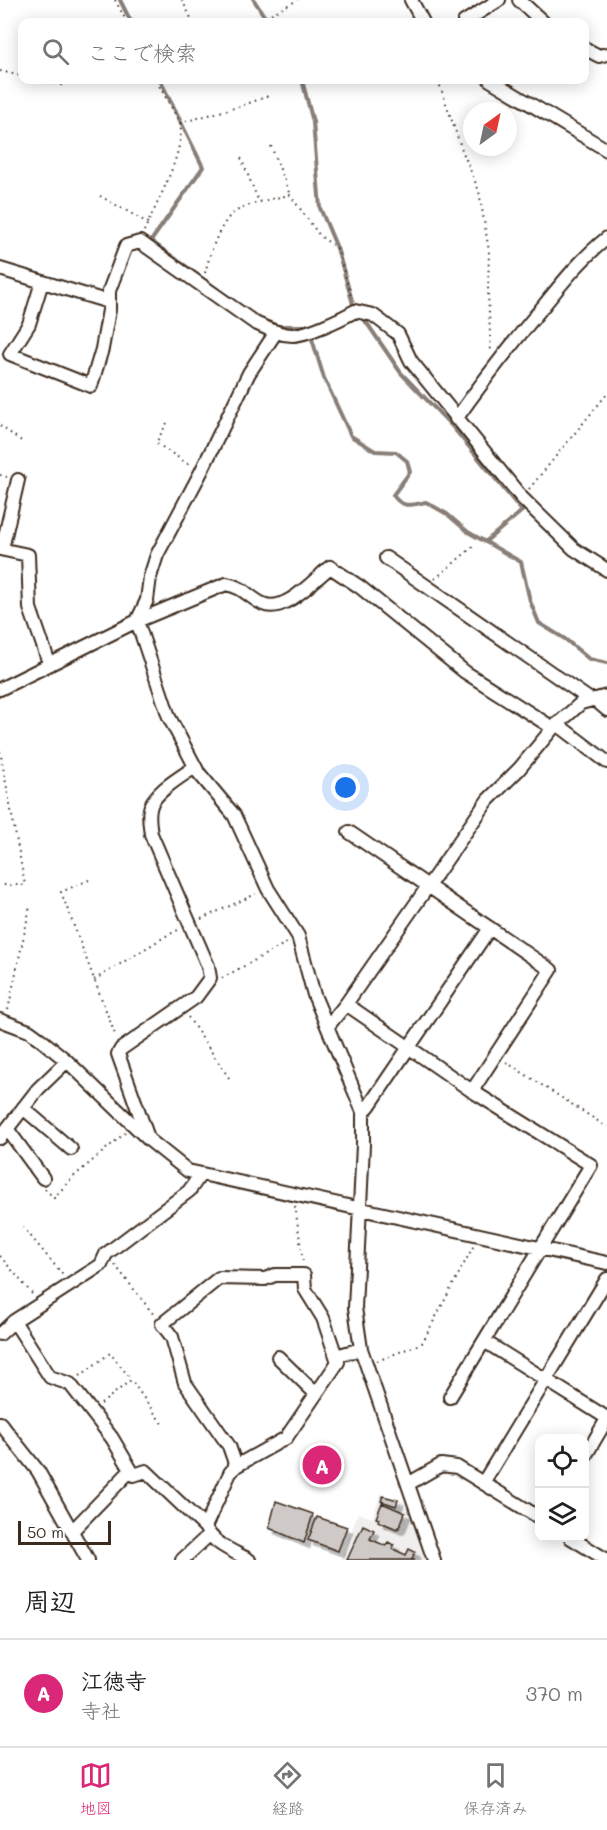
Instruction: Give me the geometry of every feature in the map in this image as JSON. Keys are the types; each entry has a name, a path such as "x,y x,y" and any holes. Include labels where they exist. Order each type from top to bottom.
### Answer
{"street":[{"path":"411,0 421,18"},
{"path":"470,18 499,0"},
{"path":"519,0 539,18"},
{"path":"589,50 599,56 607,54"},
{"path":"497,84 607,150"},
{"path":"456,419 495,364 573,270 607,238"},
{"path":"42,282 29,324 10,354 91,386 102,349 109,291 126,246 140,242 255,323 276,332 293,335 338,320 355,311 373,315 398,334 411,361 522,498 574,549 607,570"},
{"path":"0,269 109,302"},
{"path":"276,332 249,373 201,472 157,555 150,577 147,600 137,621 169,717 195,767 234,815 268,889 298,936 314,995 363,1112 355,1308 361,1349 435,1560"},
{"path":"18,480 1,549 28,555 30,608 49,663"},
{"path":"386,558 607,710"},
{"path":"0,689 137,621 226,584 237,586 263,604 273,606 285,604 330,567 360,587 465,672 555,726 607,762"},
{"path":"328,1026 346,1004 488,800 519,770 555,726 581,703 607,696"},
{"path":"148,1139 118,1054 121,1049 196,998 210,978 208,966 151,834 150,806 155,797 195,767"},
{"path":"349,832 551,970 472,1090"},
{"path":"363,1112 490,928"},
{"path":"346,1004 472,1090 591,1165 450,1397"},
{"path":"3,1021 29,1031 67,1061 148,1139 188,1171 607,1263"},
{"path":"41,1181 4,1134 38,1089 67,1061"},
{"path":"23,1108 71,1149"},
{"path":"0,1334 14,1321 101,1265 106,1254 189,1191 200,1175"},
{"path":"182,1560 207,1531 236,1466 286,1438 338,1362 323,1318 305,1289 304,1275 275,1275 265,1279 219,1278 162,1324 172,1337 185,1383 228,1446 236,1466"},
{"path":"483,1483 607,1279"},
{"path":"14,1321 50,1377 70,1384 112,1438 134,1475 146,1471 220,1544 249,1560"},
{"path":"484,1341 607,1418 589,1451"},
{"path":"336,1356 361,1349"},
{"path":"278,1357 316,1394"},
{"path":"0,1423 38,1471 88,1560"},
{"path":"408,1484 441,1464 457,1467 535,1515"},
{"path":"72,1531 131,1470"},
{"path":"578,1542 606,1558"}],"path":[{"path":"115,0 125,18"},
{"path":"182,0 191,18"},
{"path":"263,18 298,0"},
{"path":"0,71 18,75"},
{"path":"56,84 65,86"},
{"path":"140,242 177,154 181,131 180,123 158,84"},
{"path":"439,84 479,191 489,250 490,351 495,364"},
{"path":"180,123 241,106 271,94"},
{"path":"271,146 290,195 320,236 337,248 355,311"},
{"path":"241,158 259,202"},
{"path":"201,284 214,243 230,215 259,202 290,195"},
{"path":"100,196 148,223"},
{"path":"522,498 607,394"},
{"path":"167,423 156,443 201,472"},
{"path":"0,426 23,442"},
{"path":"426,586 476,544"},
{"path":"0,751 25,885 0,885"},
{"path":"90,880 61,892 121,1049"},
{"path":"3,1021 17,977 30,907"},
{"path":"221,979 298,936"},
{"path":"181,1007 231,1081"},
{"path":"496,1055 607,1127"},
{"path":"41,1181 54,1198 72,1178 134,1125"},
{"path":"294,1194 304,1275"},
{"path":"23,1227 71,1284"},
{"path":"367,1365 422,1343 479,1235"},
{"path":"106,1254 162,1324"},
{"path":"0,1256 41,1304"},
{"path":"70,1384 110,1353 163,1425"},
{"path":"92,1412 131,1380"}],"shaded area":[{"path":"381,1494 408,1503 428,1560 341,1560 358,1513 372,1518"}],"building":[{"path":"383,1496 398,1500 396,1506 381,1501"},
{"path":"276,1501 313,1514 304,1543 269,1528"},
{"path":"382,1503 405,1513 399,1528 378,1521 379,1519 376,1518"},
{"path":"317,1517 347,1527 338,1551 308,1540"},
{"path":"363,1525 374,1530 370,1539 386,1546 388,1542 394,1545 393,1549 406,1555 409,1549 415,1552 412,1559 415,1560 347,1560"}],"waterway":[{"path":"120,0 129,18"},
{"path":"254,0 265,18"},
{"path":"162,84 203,167 151,241 231,299"},
{"path":"303,84 313,122 320,208 337,248 353,304 356,307"},
{"path":"362,316 401,373 451,425 522,511 485,542"},
{"path":"272,326 308,326 324,378 351,436 375,451 396,452 407,461 410,472 393,495 396,499 408,505 426,502 447,514 468,532 521,562 530,601 539,623 565,639 589,659 607,663"}],"place":[{"name":"江徳寺","path":"322,1465"}]}
